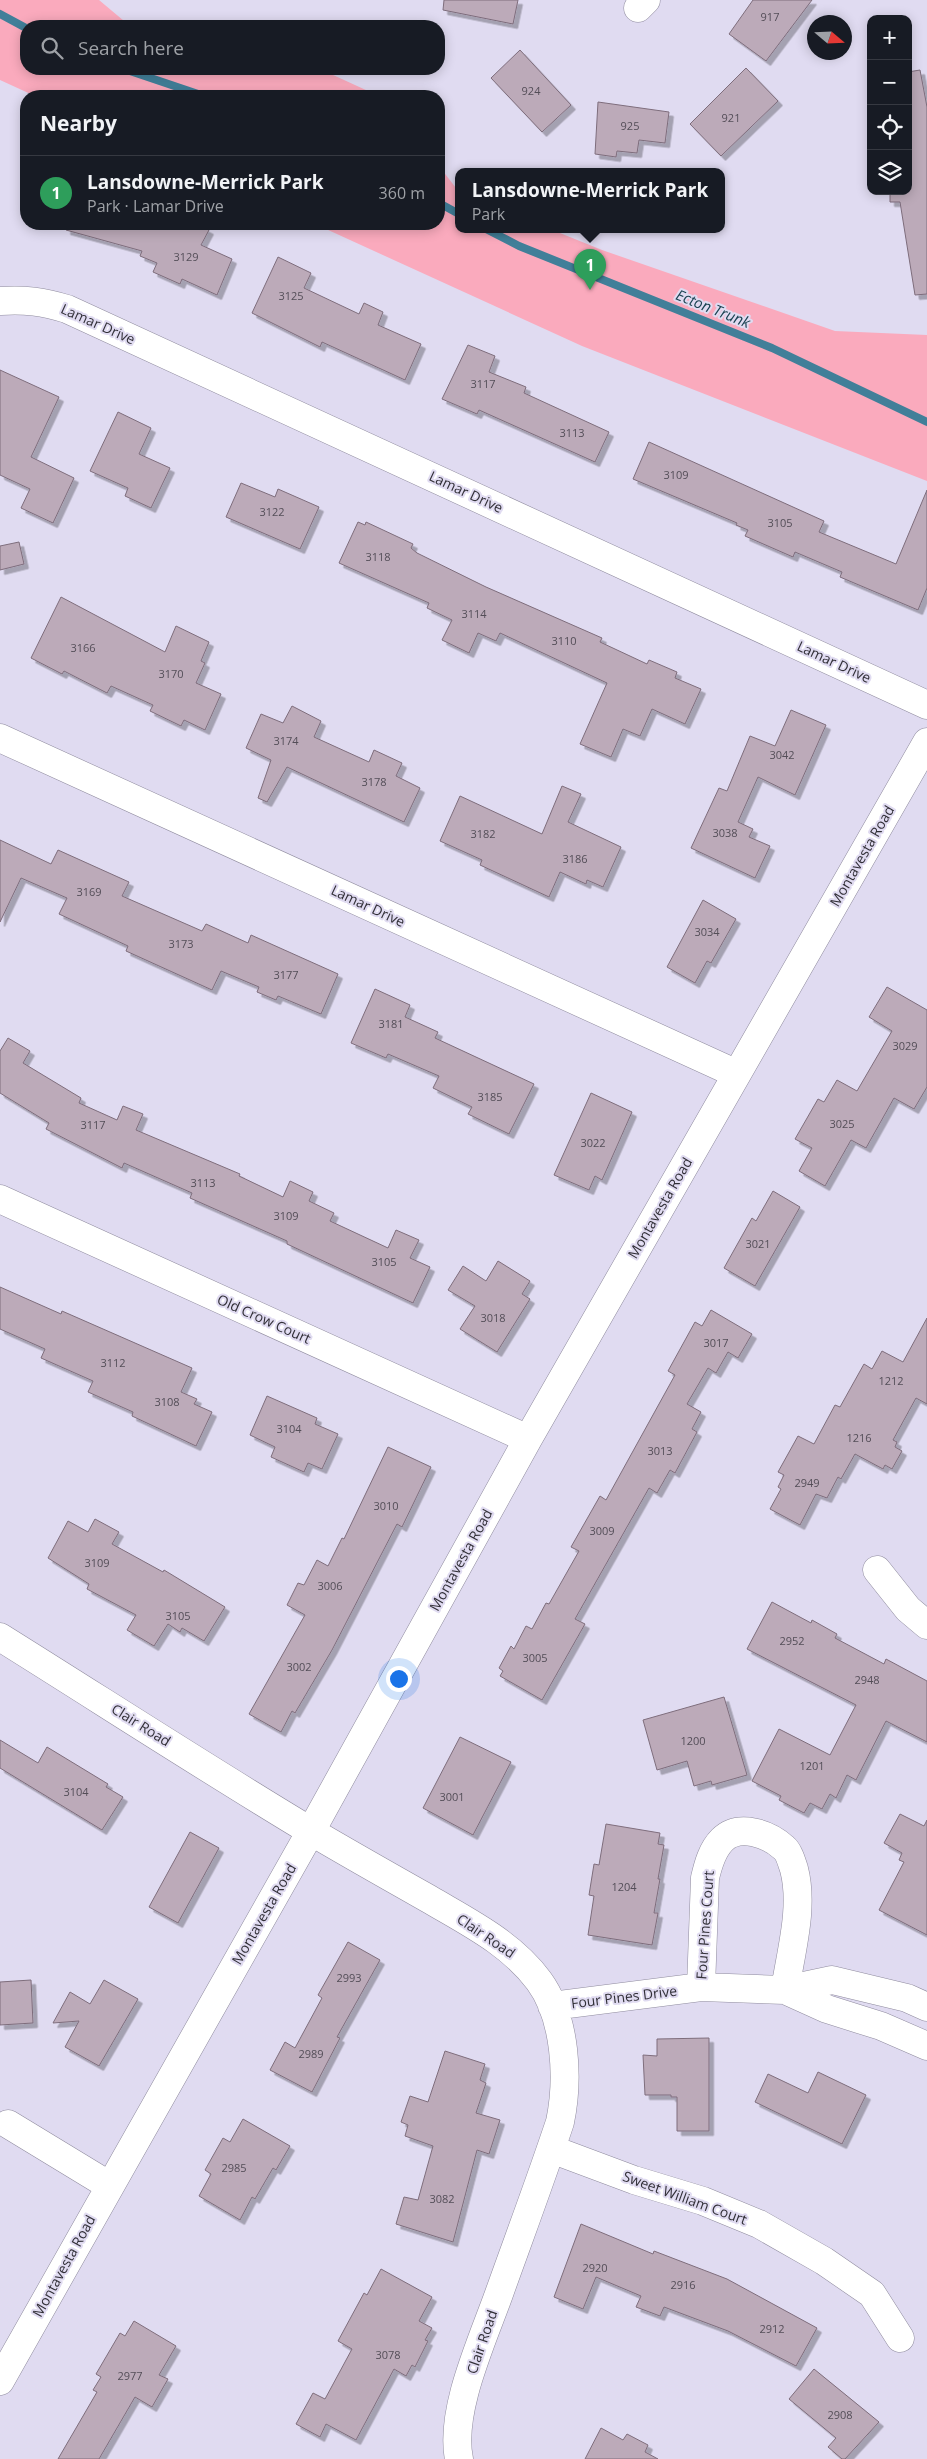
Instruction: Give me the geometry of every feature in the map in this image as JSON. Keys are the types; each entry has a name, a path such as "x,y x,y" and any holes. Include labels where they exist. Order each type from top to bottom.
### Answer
{"street":[{"name":"Lamar Drive","path":"0,301 36,300 68,309 927,705"},
{"name":"Lamar Drive","path":"0,738 737,1074"},
{"name":"Montavesta Road","path":"0,2381 312,1831 528,1439 927,742"},
{"name":"Old Crow Court","path":"0,1199 528,1439"},
{"path":"877,1570 908,1609 927,1625"},
{"name":"Clair Road","path":"0,1637 312,1831 505,1946 518,1957 540,1982 552,2006 563,2048 564,2100 551,2150 471,2372 459,2414 456,2435 459,2459"},
{"name":"Four Pines Court","path":"701,1987 707,1866 721,1841 741,1832 767,1837 786,1849 794,1867 798,1899 785,1990"},
{"name":"Four Pines Drive","path":"552,2006 701,1987 785,1990 832,1980 879,1990 927,2007"},
{"name":"Four Pines Drive","path":"785,1990 827,2009 881,2026 927,2046"},
{"path":"8,2124 110,2186"},
{"name":"Sweet William Court","path":"551,2150 702,2201 759,2224 824,2260 872,2294 900,2338"}],"shaded area":[{"path":"0,0 99,0 123,20 20,20 20,75 333,75 366,90 22,90 0,80"},
{"path":"445,174 455,187 455,233 560,233 602,250 835,331 927,335 927,481 582,346 328,230 445,230"}],"building":[{"path":"444,0 518,0 513,24 443,10"},
{"path":"753,0 812,0 766,61 729,34"},
{"path":"520,50 571,105 542,132 491,78"},
{"path":"746,68 778,101 721,156 690,124"},
{"path":"920,70 927,107 927,294 915,295 900,202 890,202 890,195 912,195 912,71"},
{"path":"598,102 669,112 665,143 639,140 637,153 617,151 616,157 595,154"},
{"path":"66,230 209,230 201,245 232,259 217,295 182,279 180,284 153,272 157,263 140,256 142,251"},
{"path":"278,257 311,273 304,288 359,314 364,303 383,312 378,325 421,344 405,380 322,342 320,347 252,313"},
{"path":"468,345 495,356 489,372 526,387 524,393 609,432 595,462 479,410 477,414 442,399"},
{"path":"0,370 59,397 31,457 74,478 53,523 21,508 30,489 0,475"},
{"path":"118,412 151,428 139,454 170,468 151,508 125,496 128,488 90,471"},
{"path":"649,442 824,521 819,532 896,564 927,490 927,588 918,610 840,577 842,572 795,552 793,557 745,536 748,530 736,525 737,523 633,479"},
{"path":"241,483 275,497 278,489 319,507 300,549 226,517"},
{"path":"358,522 365,525 366,522 413,544 411,548 417,553 486,587 602,638 600,642 647,664 649,660 677,672 675,678 701,689 685,724 652,709 640,736 623,729 611,757 580,744 607,683 500,633 496,641 478,633 469,653 442,640 452,620 427,608 429,603 339,563"},
{"path":"19,542 24,564 0,570 0,546"},
{"path":"61,597 165,652 176,626 209,642 201,661 205,663 196,683 221,694 205,730 184,720 181,726 150,711 153,705 111,686 107,693 64,671 62,674 31,658"},
{"path":"292,706 321,721 314,737 369,762 374,750 402,763 396,776 420,788 404,822 287,767 267,802 258,798 271,760 246,748 261,714 283,723"},
{"path":"791,710 826,725 795,795 758,777 738,822 753,829 749,837 770,846 755,878 691,848 719,788 727,791 750,736 775,746"},
{"path":"562,786 581,794 568,822 621,847 603,887 587,880 586,884 560,872 549,897 480,865 482,860 440,841 460,796 542,834"},
{"path":"0,840 51,864 58,850 129,882 122,896 202,931 206,924 248,943 251,935 338,974 321,1014 278,996 276,1000 257,992 259,987 221,971 212,990 126,951 128,946 59,914 67,898 21,878 0,922"},
{"path":"703,900 736,919 711,963 707,961 695,983 667,967"},
{"path":"887,987 927,1010 927,1087 914,1109 894,1098 866,1148 851,1140 825,1186 799,1171 812,1148 795,1139 818,1099 824,1102 837,1080 857,1091 892,1031 869,1017"},
{"path":"375,989 410,1005 405,1017 438,1032 435,1038 534,1084 509,1134 468,1114 472,1107 433,1088 439,1076 388,1054 386,1058 351,1043"},
{"path":"8,1038 30,1051 23,1063 81,1098 79,1103 117,1120 123,1106 143,1114 136,1130 240,1174 239,1176 283,1197 290,1181 313,1192 309,1201 334,1213 330,1221 388,1248 396,1230 419,1240 410,1258 430,1267 413,1303 287,1244 287,1241 190,1198 192,1193 124,1163 122,1168 46,1129 49,1123 0,1093 0,1051"},
{"path":"591,1093 632,1112 602,1180 595,1176 589,1190 554,1175"},
{"path":"773,1191 800,1207 755,1286 724,1268 752,1218 756,1221"},
{"path":"498,1261 530,1281 522,1294 530,1299 497,1352 460,1329 475,1306 448,1290 463,1266 486,1281"},
{"path":"0,1287 61,1314 62,1311 192,1368 181,1392 197,1399 194,1404 212,1412 196,1446 132,1416 133,1412 88,1392 93,1381 41,1358 45,1349 0,1329"},
{"path":"711,1310 752,1334 738,1358 728,1352 716,1373 708,1368 687,1404 701,1412 692,1429 697,1432 675,1473 670,1470 657,1493 649,1488 575,1619 585,1624 542,1700 500,1676 503,1671 499,1668 511,1646 514,1649 526,1626 532,1629 546,1603 549,1604 579,1551 571,1547 600,1496 606,1500 675,1375 668,1371 695,1322 702,1326"},
{"path":"927,1318 927,1404 916,1398 893,1440 897,1442 895,1447 902,1451 892,1469 885,1465 883,1469 855,1454 841,1479 838,1477 827,1498 816,1494 800,1525 770,1509 781,1489 778,1487 784,1475 778,1472 798,1436 814,1444 835,1405 840,1407 864,1364 872,1369 882,1351 903,1362"},
{"path":"267,1396 317,1418 315,1424 338,1434 322,1469 308,1463 304,1472 271,1457 275,1447 250,1435"},
{"path":"388,1447 431,1467 402,1527 397,1524 332,1650 295,1713 292,1711 281,1732 249,1714 305,1615 287,1605 298,1583 304,1585 317,1560 328,1566 342,1538 344,1539"},
{"path":"95,1519 119,1532 112,1544 163,1572 164,1570 225,1607 204,1641 182,1628 180,1632 168,1624 154,1646 127,1630 136,1615 87,1589 89,1584 48,1558 68,1521 88,1532"},
{"path":"772,1602 811,1623 812,1620 837,1634 835,1638 884,1664 886,1659 927,1681 927,1742 886,1721 856,1780 847,1775 836,1798 830,1794 822,1809 810,1803 804,1813 779,1800 781,1796 752,1781 779,1729 830,1755 856,1705 747,1649"},
{"path":"724,1697 747,1775 712,1785 711,1781 694,1786 687,1761 657,1770 643,1720"},
{"path":"460,1737 511,1762 473,1835 423,1808"},
{"path":"0,1740 38,1763 47,1747 108,1784 106,1787 123,1797 102,1830 0,1768"},
{"path":"900,1814 924,1826 927,1820 927,1935 879,1910 904,1862 899,1860 902,1853 884,1843"},
{"path":"606,1824 660,1833 658,1844 664,1845 654,1913 658,1913 652,1945 588,1935 594,1896 589,1895 594,1864 599,1865"},
{"path":"190,1832 219,1848 178,1923 149,1907"},
{"path":"348,1942 380,1960 337,2037 340,2038 312,2092 270,2070 285,2042 295,2048 322,1998 318,1995"},
{"path":"31,1980 33,2023 0,2025 0,1982"},
{"path":"104,1980 138,1999 99,2066 65,2047 79,2021 53,2023 70,1992 90,2004"},
{"path":"709,2038 709,2131 677,2131 677,2097 671,2097 671,2095 645,2095 643,2055 657,2056 657,2039"},
{"path":"445,2051 485,2064 480,2080 486,2083 476,2113 500,2120 489,2154 477,2150 453,2242 396,2224 404,2197 418,2200 433,2146 405,2136 408,2125 401,2122 410,2096 428,2102"},
{"path":"818,2072 866,2095 842,2144 755,2102 768,2074 808,2093"},
{"path":"243,2119 290,2146 276,2170 273,2168 255,2199 252,2197 240,2220 199,2196 211,2174 205,2170 223,2138 230,2142"},
{"path":"581,2224 653,2254 654,2251 727,2279 817,2328 796,2366 728,2331 664,2307 660,2316 636,2307 641,2296 596,2277 583,2309 554,2297"},
{"path":"381,2269 432,2297 419,2321 432,2328 425,2340 428,2341 415,2367 412,2365 406,2376 394,2369 356,2440 326,2424 320,2437 296,2424 313,2393 325,2399 352,2349 338,2341 364,2293 367,2295"},
{"path":"134,2321 176,2346 159,2375 168,2379 152,2407 135,2397 99,2459 58,2459 97,2392 93,2390 101,2377 96,2374 120,2333 125,2336"},
{"path":"814,2369 879,2422 845,2459 842,2459 828,2447 836,2438 789,2399"},
{"path":"601,2428 623,2440 627,2434 648,2445 645,2452 658,2459 585,2459"}],"waterway":[{"name":"Ecton Trunk","path":"0,14 20,25"},
{"name":"Ecton Trunk","path":"142,75 186,90"},
{"name":"Ecton Trunk","path":"445,206 455,212"},
{"name":"Ecton Trunk","path":"494,233 519,246 772,348 927,422"}],"place":[{"name":"Lansdowne-Merrick Park","path":"590,290"}]}
